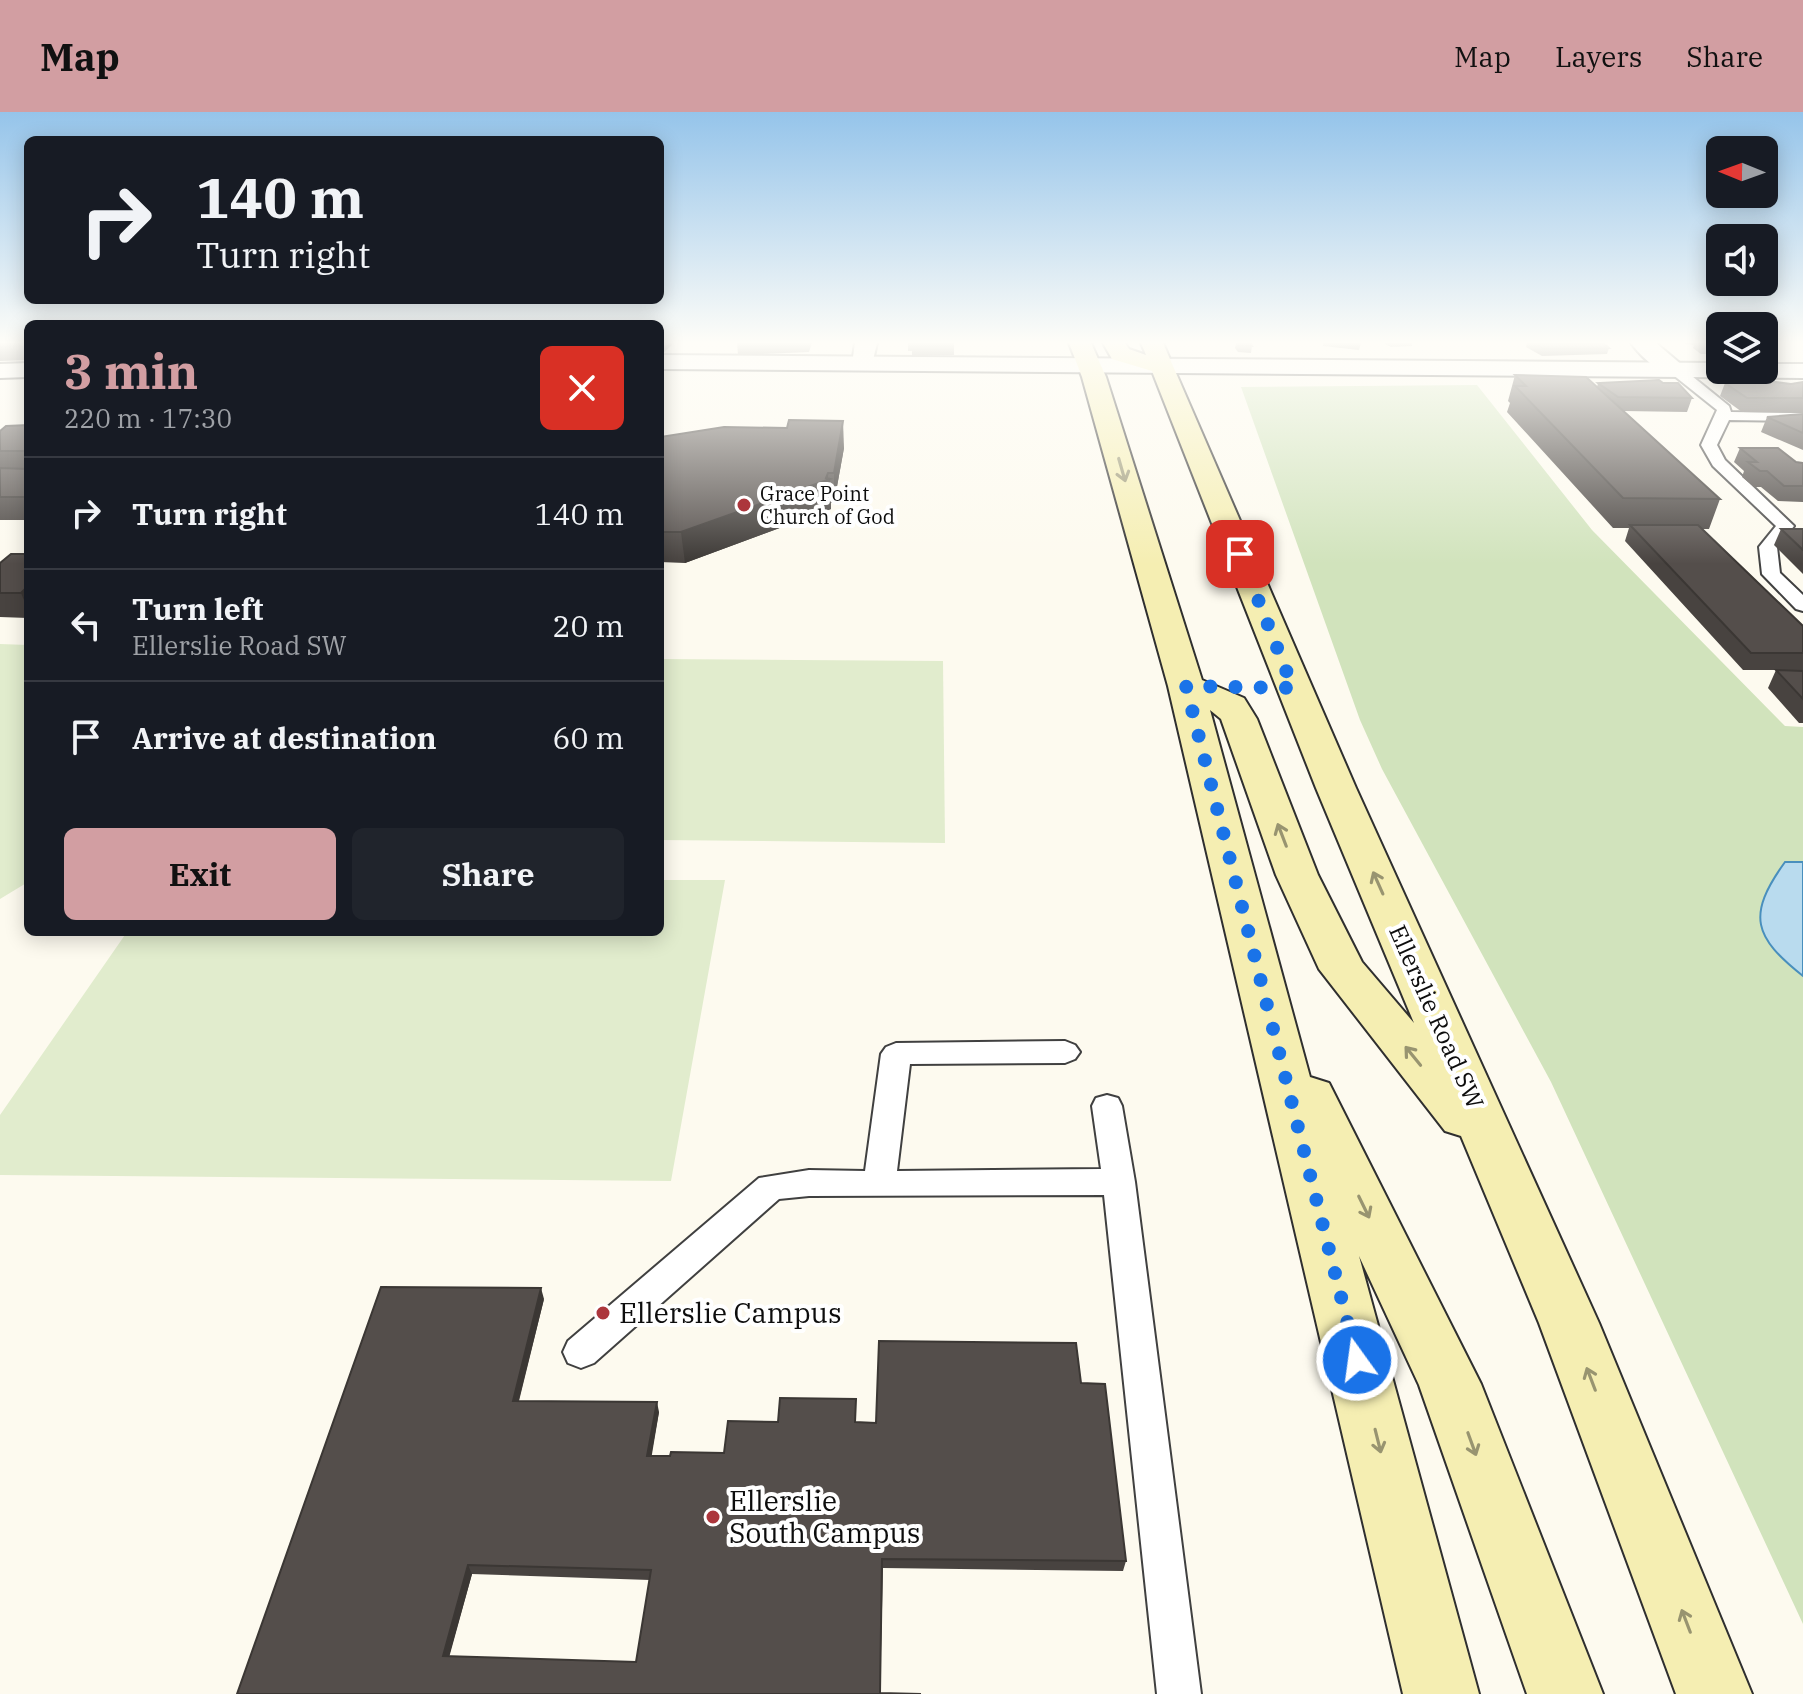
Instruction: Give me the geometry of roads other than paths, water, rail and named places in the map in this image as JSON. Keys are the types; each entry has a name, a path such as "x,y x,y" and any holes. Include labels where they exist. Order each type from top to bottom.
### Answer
{"main road":[{"path":"1112,417 1270,1011 1441,1694"},
{"name":"Ellerslie Road SW","path":"1176,417 1230,527 1293,688 1569,1323 1714,1694"},
{"path":"1169,449 1175,461 1230,527"},
{"path":"1186,686 1293,688"},
{"path":"1186,686 1231,706 1239,719 1297,875 1342,969 1499,1159"},
{"path":"1270,1011 1450,1384 1565,1694"}],"lane":[{"path":"1724,417 1709,445 1719,463 1785,526 1768,547 1771,574 1803,605"},
{"path":"879,1184 896,1054 1065,1052"},
{"path":"1107,1106 1119,1182 1179,1694"},
{"path":"581,1352 771,1187 809,1183 1119,1182"}],"water":[{"path":"1785,862 1803,862 1803,976 1774,949 1761,925 1764,897"}],"place":[{"name":"Grace Point Church of God","path":"744,505"},
{"name":"Ellerslie Campus","path":"603,1313"},
{"name":"Ellerslie South Campus","path":"713,1517"}]}
